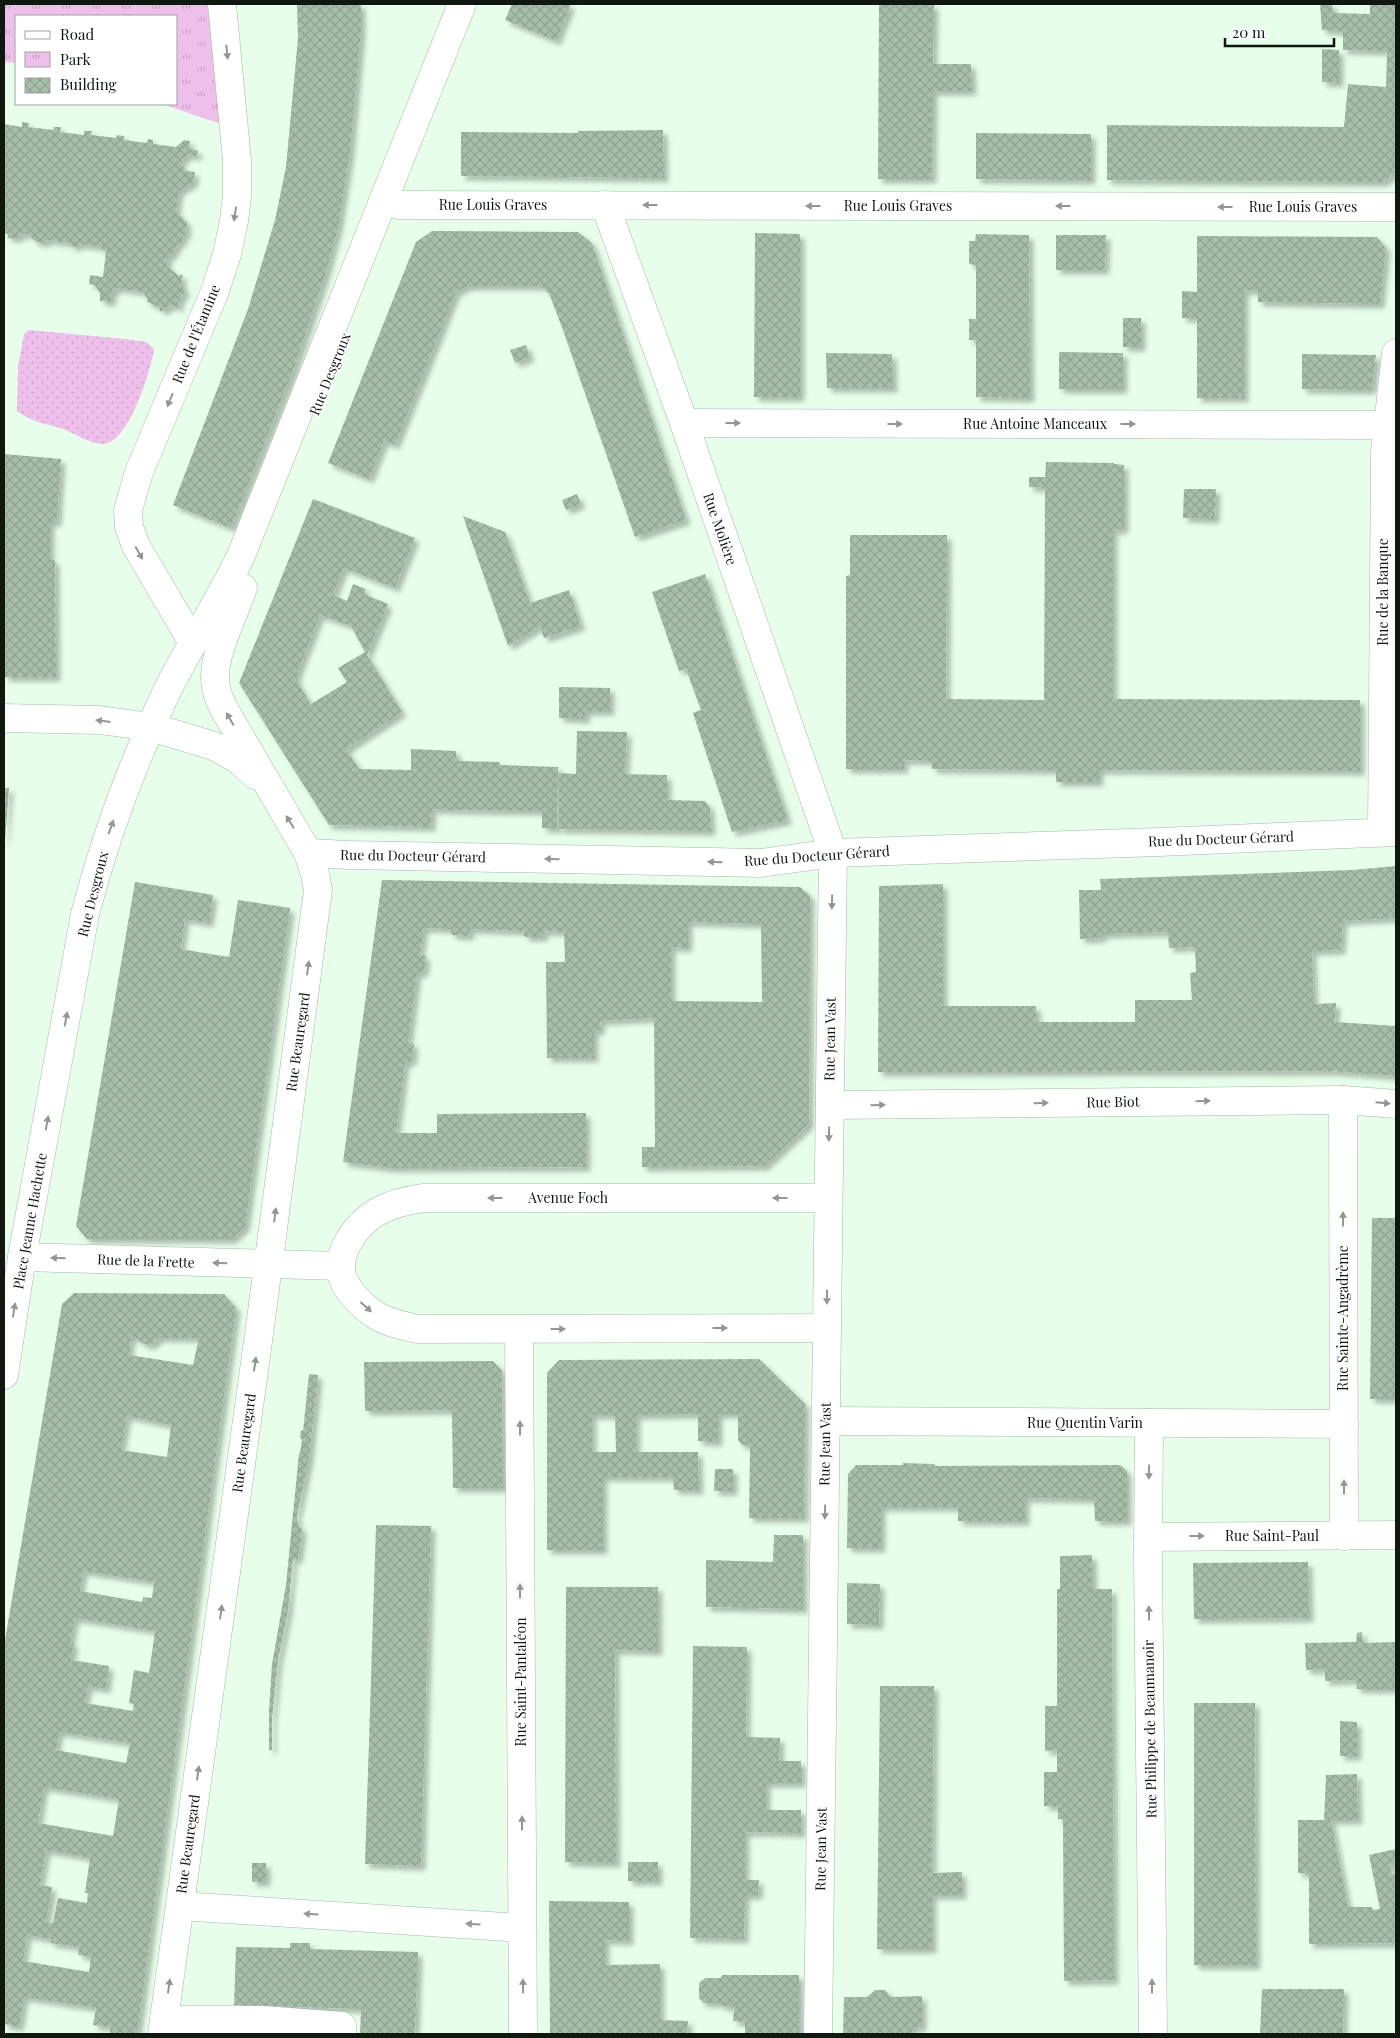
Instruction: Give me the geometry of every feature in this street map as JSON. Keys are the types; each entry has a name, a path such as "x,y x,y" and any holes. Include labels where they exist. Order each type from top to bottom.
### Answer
{"street":[{"name":"Rue de l'Étamine","path":"193,642 136,546 129,527 128,510 139,472 215,291 227,254 234,221 238,196 237,161 222,4"},
{"name":"Rue Desgroux","path":"57,1066 86,914 100,858 167,692 193,642 228,585 242,553 462,4"},
{"name":"Rue Desgroux","path":"151,728 183,685 243,588 399,205 477,4"},
{"name":"Rue Louis Graves","path":"399,205 1396,207"},
{"name":"Rue Molière","path":"605,205 684,423 832,853"},
{"name":"Rue de la Banque","path":"1389,832 1384,475 1386,425 1396,353"},
{"name":"Rue Antoine Manceaux","path":"684,423 1386,425"},
{"path":"243,588 218,658 215,678 216,688 224,709 308,852"},
{"path":"4,718 100,720 151,728 226,751 254,773 272,792"},
{"name":"Rue du Docteur Gérard","path":"308,852 359,855 761,863 832,853 1149,843 1389,832"},
{"name":"Rue Beauregard","path":"163,2027 269,1264 318,890 316,874 308,852"},
{"name":"Rue Jean Vast","path":"818,2034 832,853"},
{"name":"Place Jeanne Hachette","path":"4,1375 22,1257 57,1066"},
{"name":"Rue Biot","path":"830,1105 1343,1100 1396,1104"},
{"name":"Rue Sainte-Angadrème","path":"1343,1100 1344,1536"},
{"name":"Avenue Foch","path":"341,1266 351,1237 361,1223 376,1212 408,1200 424,1198 828,1198"},
{"name":"Rue de la Frette","path":"22,1257 269,1264"},
{"path":"269,1264 341,1266 346,1285 375,1314 388,1322 417,1329 827,1328"},
{"name":"Rue Saint-Pantaléon","path":"519,1329 523,2034"},
{"name":"Rue Quentin Varin","path":"826,1421 1344,1424"},
{"name":"Rue Philippe de Beaumanoir","path":"1149,1423 1148,1537 1152,2034"},
{"name":"Rue Saint-Paul","path":"1148,1537 1396,1535"},
{"path":"180,1906 522,1928"},
{"path":"163,2027 280,2021 342,2026 342,2034"}],"green space":[{"path":"4,4 208,4 221,124 165,105 178,105 178,15 15,15 15,63 4,62"},
{"path":"29,330 146,342 154,349 137,404 122,432 113,440 103,444 93,442 63,429 34,420 17,411 18,367 24,334"}],"building":[{"path":"297,4 361,4 361,32 350,152 338,228 325,276 293,371 231,528 173,505 248,309 275,220 286,167 298,38"},
{"path":"512,4 571,4 556,41 505,20"},
{"path":"879,4 934,4 933,64 971,64 972,91 933,91 932,179 878,179"},
{"path":"1320,4 1332,4 1333,13 1370,14 1370,4 1396,4 1396,171 1384,182 1107,180 1107,125 1344,127 1348,84 1386,87 1387,51 1343,50 1343,31 1322,30"},
{"path":"1322,49 1339,50 1339,83 1322,82"},
{"path":"22,122 29,123 28,127 53,130 54,127 61,127 60,132 84,135 84,131 92,131 91,135 116,138 117,135 124,136 124,140 147,143 148,139 153,140 153,144 176,147 184,140 190,141 189,149 198,150 197,156 186,155 186,158 181,160 181,166 184,167 184,171 195,172 193,183 179,191 176,211 187,223 186,235 183,235 182,242 179,242 172,255 168,256 167,266 179,276 182,274 183,277 181,279 184,290 186,290 178,303 180,306 176,308 174,305 165,308 164,311 160,311 160,308 146,301 148,300 143,292 117,288 112,293 111,302 100,301 100,293 95,285 89,284 90,275 103,277 106,251 101,250 102,247 77,244 77,247 70,246 71,243 46,240 46,243 36,242 32,235 21,234 17,238 8,238 8,234 4,233 4,124 22,127"},
{"path":"663,130 664,178 461,176 461,132 578,133 578,131"},
{"path":"976,133 1091,134 1091,180 976,179"},
{"path":"432,231 578,232 592,243 686,520 635,537 563,330 549,293 541,286 468,286 456,292 395,445 384,441 369,479 328,463 416,242"},
{"path":"755,233 800,234 800,397 754,397"},
{"path":"976,234 1029,235 1030,398 976,397 976,340 969,340 969,319 976,319 976,265 969,264 969,241 975,241"},
{"path":"1056,235 1106,235 1105,270 1056,270"},
{"path":"1197,236 1377,237 1386,248 1380,304 1258,302 1258,291 1244,290 1244,398 1197,398 1197,318 1182,318 1182,291 1197,292"},
{"path":"1123,318 1141,318 1141,347 1123,347"},
{"path":"526,345 530,357 515,363 510,350"},
{"path":"1059,352 1123,353 1123,389 1059,389"},
{"path":"826,353 892,354 893,388 827,388"},
{"path":"1302,354 1376,355 1372,388 1369,390 1302,389"},
{"path":"4,454 61,459 57,522 50,522 50,560 55,560 56,677 4,677"},
{"path":"1046,462 1114,463 1124,465 1124,529 1113,530 1113,699 1360,700 1360,771 1099,770 1099,782 1056,782 1056,770 932,769 932,761 904,760 904,769 846,769 846,576 850,575 850,535 947,535 946,699 1044,700 1045,488 1029,487 1029,477 1045,477"},
{"path":"1184,489 1216,489 1215,519 1183,518"},
{"path":"577,494 581,504 566,510 562,500"},
{"path":"313,499 415,538 395,588 344,568 333,595 347,601 353,584 366,589 364,594 388,604 367,655 402,712 346,749 359,769 411,770 411,749 456,751 457,761 500,762 500,765 558,767 557,829 542,828 542,811 432,809 431,827 329,825 239,683","holes":["320,615 351,626 365,652 338,668 347,682 311,704 297,682 297,674"]},
{"path":"463,516 505,532 530,603 569,590 581,626 544,638 540,626 508,646"},
{"path":"705,574 788,820 732,832 693,713 701,710 686,669 679,671 652,592"},
{"path":"559,687 610,688 610,711 586,711 585,719 559,718"},
{"path":"577,731 627,732 625,774 667,775 667,800 705,801 710,808 711,831 559,829 559,773 576,774"},
{"path":"4,788 9,788 5,841 4,841"},
{"path":"1396,866 1396,918 1343,921 1341,950 1312,951 1314,1004 1336,1003 1335,1022 1396,1026 1396,1076 1331,1071 878,1072 879,886 943,884 943,1006 1036,1006 1037,1022 1135,1022 1135,1000 1192,1000 1190,973 1196,972 1195,947 1169,948 1168,932 1102,934 1102,938 1080,939 1079,890 1101,890 1100,879 1353,870"},
{"path":"382,880 800,887 810,896 809,1124 764,1166 642,1167 642,1147 655,1147 654,1018 600,1021 601,1030 594,1031 594,1058 547,1058 546,962 565,962 564,932 544,931 543,937 526,937 524,931 470,929 469,936 452,935 450,929 424,928 420,954 426,956 424,972 417,973 408,1042 414,1044 412,1061 405,1063 396,1133 437,1133 437,1114 586,1113 586,1167 391,1168 343,1162","holes":["688,922 761,924 762,1001 764,1002 671,1001 671,947 688,948"]},
{"path":"135,882 213,895 209,923 185,919 181,949 204,953 229,957 238,900 290,908 245,1227 232,1239 87,1239 76,1226"},
{"path":"1372,1218 1396,1218 1396,1399 1370,1399"},
{"path":"74,1293 224,1294 236,1308 137,2034 110,2034 110,2027 93,2025 96,2008 24,1997 19,2027 4,2024 4,1646 62,1304","holes":["131,1337 137,1338 142,1343 148,1345 153,1344 158,1338 199,1338 193,1365 129,1355","127,1416 171,1425 167,1457 121,1450","83,1571 154,1582 152,1598 143,1597 142,1602 80,1591","75,1618 155,1631 149,1673 134,1670 129,1703 134,1704 133,1711 85,1703 88,1686 106,1689 109,1666 71,1660 74,1643 70,1643","59,1732 130,1743 126,1763 56,1750","44,1787 119,1799 113,1836 38,1823","46,1850 90,1858 85,1893 88,1893 87,1903 58,1898 53,1923 46,1922 52,1887 40,1885","27,1935 51,1939 50,1943 79,1947 78,1955 91,1957 89,1972 23,1961"]},
{"path":"759,1359 805,1404 804,1518 749,1518 750,1445 742,1445 738,1440 738,1414 718,1414 718,1442 698,1441 698,1414 636,1415 636,1452 698,1452 699,1490 674,1490 673,1477 603,1477 603,1550 547,1550 547,1373 559,1360","holes":["592,1415 615,1415 616,1452 592,1452"]},
{"path":"493,1361 502,1371 503,1488 453,1488 452,1410 365,1411 364,1362"},
{"path":"309,1374 318,1375 309,1458 297,1516 298,1526 300,1526 302,1532 298,1559 293,1559 288,1611 278,1660 272,1719 272,1750 269,1750 272,1664 286,1585 299,1453 302,1440 300,1437 301,1430 303,1431"},
{"path":"903,1463 934,1464 935,1466 1120,1465 1127,1471 1127,1521 1095,1521 1094,1499 1025,1498 1025,1521 958,1521 958,1507 881,1507 881,1548 847,1548 848,1474 856,1465 903,1465"},
{"path":"715,1469 733,1469 733,1491 714,1491"},
{"path":"376,1525 431,1526 421,1866 365,1864"},
{"path":"774,1535 803,1535 803,1609 706,1607 706,1560 773,1562"},
{"path":"1092,1555 1093,1589 1112,1589 1114,1980 1064,1981 1063,1819 1058,1819 1058,1806 1044,1806 1044,1772 1057,1772 1057,1750 1045,1751 1045,1706 1057,1706 1057,1589 1060,1589 1060,1556"},
{"path":"1308,1562 1309,1618 1194,1619 1193,1563"},
{"path":"847,1583 880,1584 879,1625 847,1624"},
{"path":"566,1587 658,1587 658,1651 615,1650 616,1863 565,1862"},
{"path":"1362,1632 1363,1643 1396,1642 1396,1689 1357,1689 1356,1680 1325,1681 1325,1669 1306,1670 1305,1643 1356,1642 1357,1633"},
{"path":"693,1646 747,1647 746,1737 780,1738 779,1761 801,1761 801,1783 766,1783 766,1810 801,1810 801,1833 745,1832 745,1880 759,1880 758,1895 745,1895 744,1939 690,1938"},
{"path":"880,1686 934,1686 932,1873 962,1872 962,1895 932,1895 932,1949 877,1949"},
{"path":"1194,1703 1255,1703 1256,1965 1194,1965"},
{"path":"1340,1721 1357,1722 1357,1756 1340,1756"},
{"path":"1357,1774 1358,1820 1331,1820 1348,1907 1380,1909 1369,1855 1396,1849 1396,1863 1390,1864 1391,1875 1396,1874 1396,1943 1309,1944 1309,1873 1298,1873 1298,1820 1324,1820 1326,1775"},
{"path":"628,1862 658,1862 658,1881 628,1881"},
{"path":"252,1863 266,1863 266,1882 252,1882"},
{"path":"549,1901 629,1902 629,1941 605,1940 605,1965 660,1964 660,2020 688,2021 687,2034 550,2034"},
{"path":"290,1943 310,1943 310,1949 418,1952 415,2034 360,2034 361,2009 234,2005 236,1947 290,1948"},
{"path":"722,1975 799,1975 799,2034 745,2034 745,2022 733,2021 734,2007 721,2006 721,2003 704,2003 699,1998 699,1983 705,1978 721,1978"},
{"path":"1262,1989 1344,1989 1343,2034 1260,2034"},
{"path":"875,1990 885,1990 891,1997 922,1996 922,2027 912,2028 912,2034 843,2034 844,1997 867,1997"}]}
